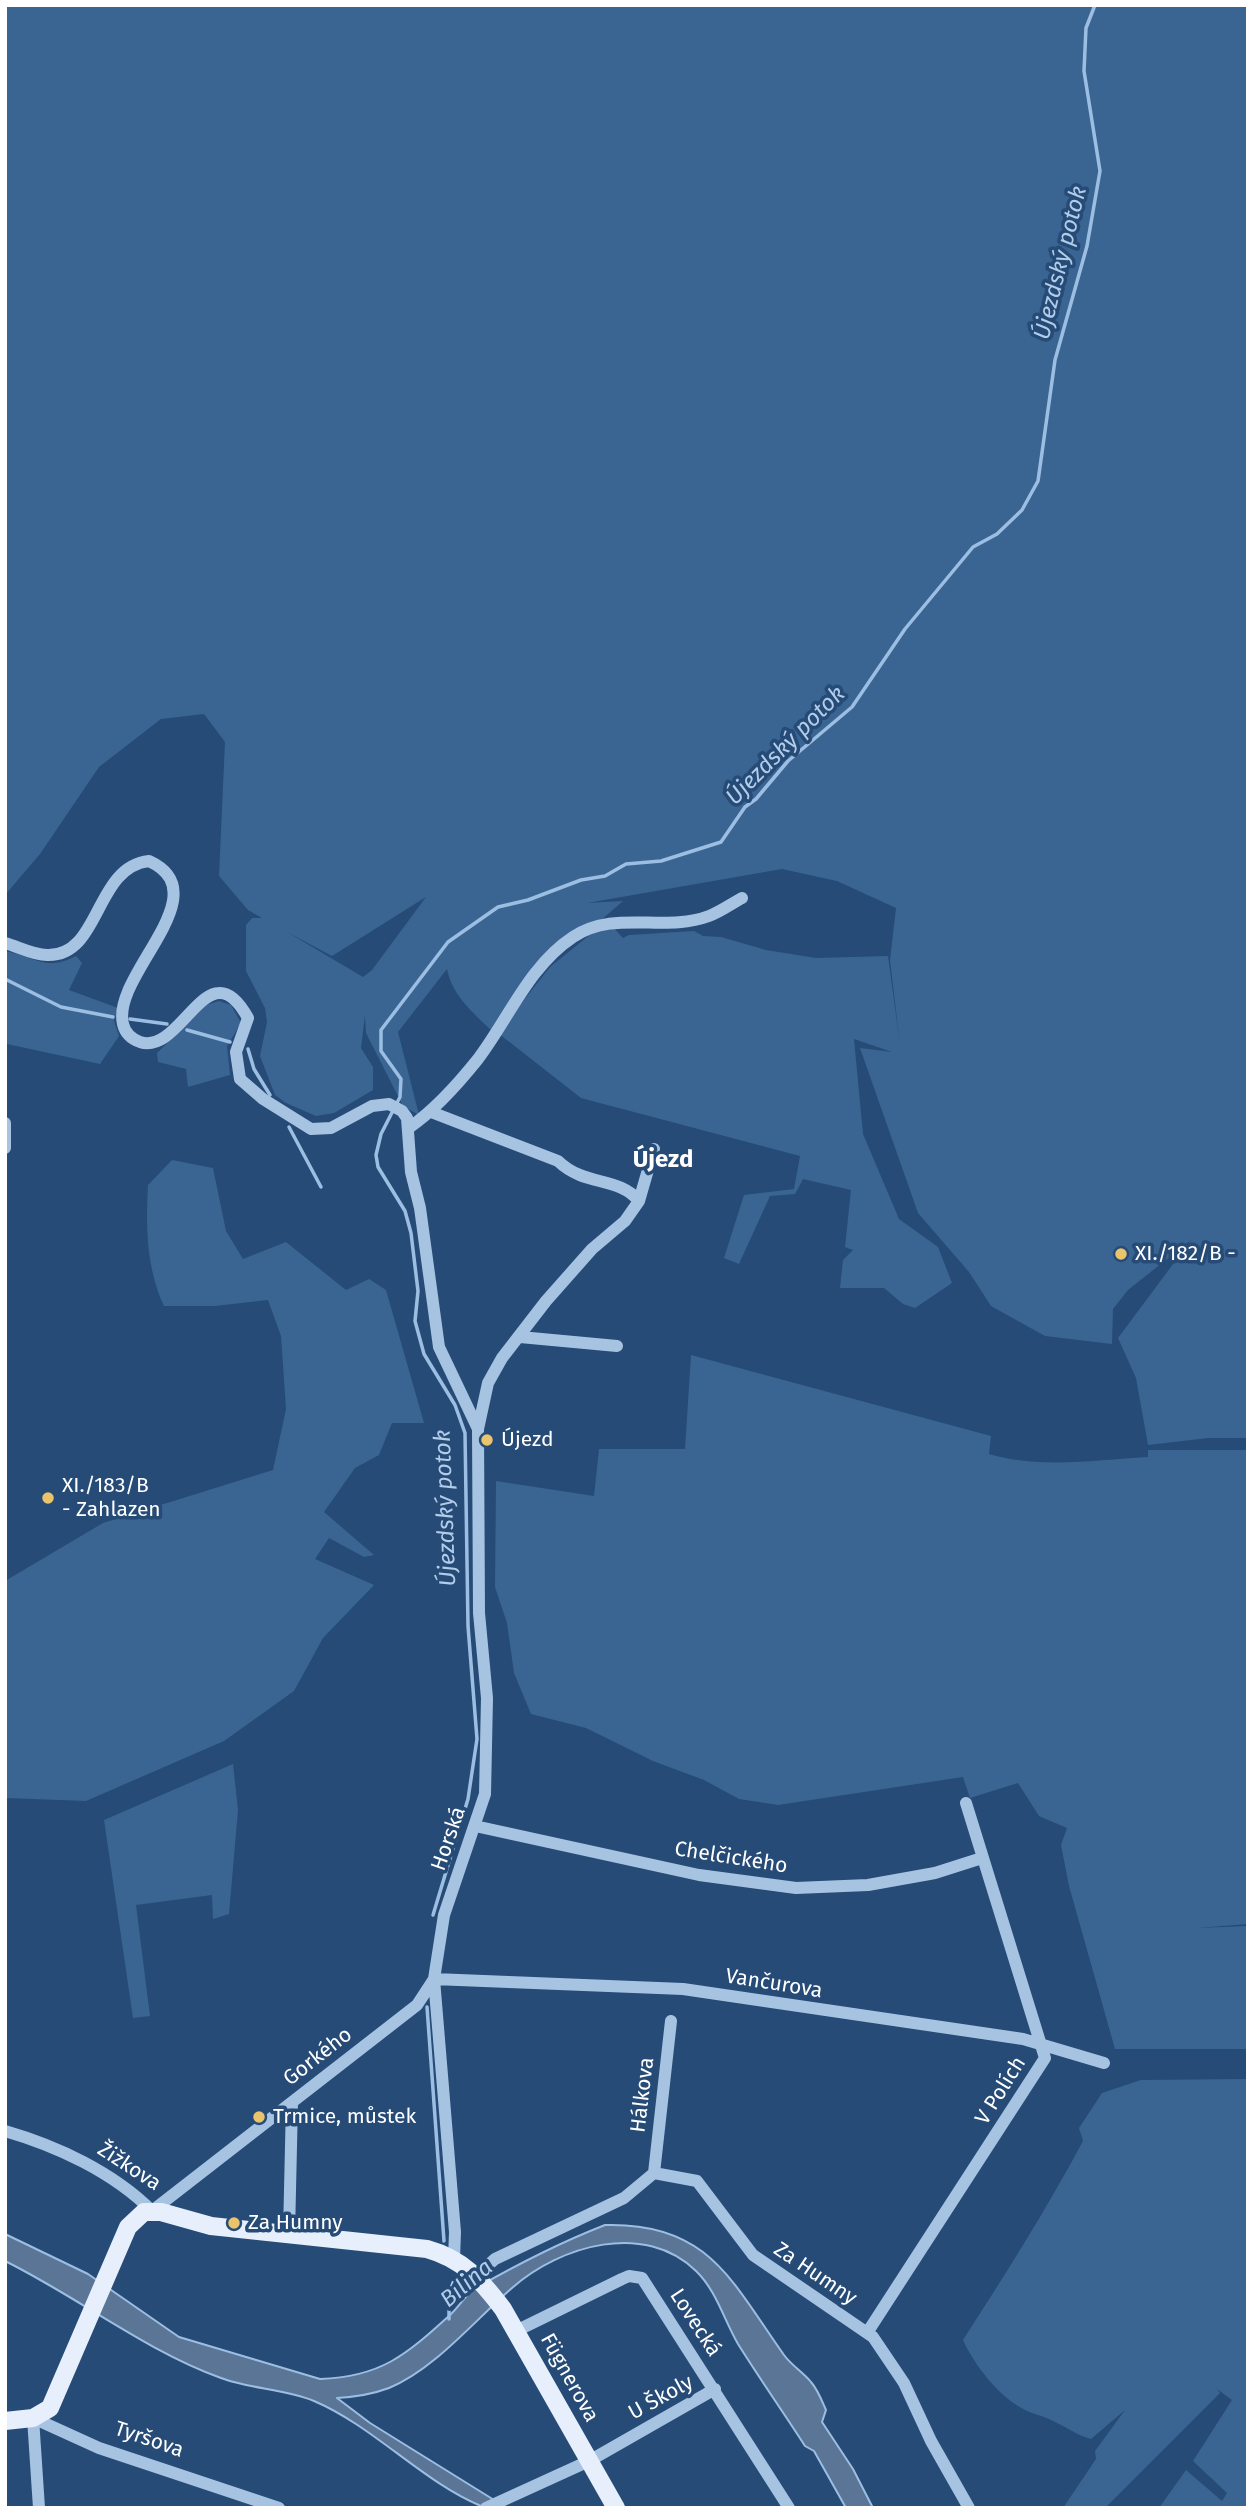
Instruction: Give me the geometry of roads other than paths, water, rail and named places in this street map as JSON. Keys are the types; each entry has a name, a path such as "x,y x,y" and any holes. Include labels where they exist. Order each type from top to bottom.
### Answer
{"main road":[{"name":"Žižkova","path":"152,2211 191,2223 427,2249 454,2259 480,2278"},
{"path":"5,2421 33,2418 50,2408 131,2222 152,2211"},
{"name":"Fügnerova","path":"480,2278 516,2331 615,2508"}],"street":[{"path":"5,943 47,955 61,954 73,948 114,883 127,868 149,861 165,869 172,880 174,901 128,993 122,1010 125,1032 134,1040 147,1044 159,1043 173,1032 198,1002 211,995 225,994 239,1001 248,1018 236,1052 240,1079 282,1113 311,1129 331,1128 372,1106 389,1104 402,1111 410,1127 411,1172 420,1208 439,1347 478,1429"},
{"path":"410,1127 431,1112 478,1058 538,970 570,939 599,923 641,923 708,917 742,898"},
{"path":"431,1112 558,1161 572,1174 630,1190 639,1201"},
{"path":"5,1123 5,1148"},
{"path":"478,1429 488,1383 502,1358 546,1301 592,1249 625,1222 639,1201 654,1149"},
{"path":"520,1337 617,1346"},
{"name":"Horská","path":"454,2259 456,2232 435,1979 444,1915 485,1794 488,1750 487,1698 479,1613 478,1429"},
{"name":"V Polích","path":"867,2333 1045,2057 966,1803"},
{"name":"Chelčického","path":"475,1826 699,1875 796,1888 868,1885 935,1873 982,1858"},
{"name":"Vančurova","path":"435,1979 683,1989 1023,2039 1042,2047 1104,2063"},
{"name":"Gorkého","path":"152,2211 417,2005 435,1979"},
{"name":"Hálkova","path":"654,2173 671,2021"},
{"path":"289,2234 292,2102"},
{"name":"Žižkova","path":"5,2131 46,2143 133,2192 152,2211"},
{"path":"480,2278 495,2259 624,2198 654,2173"},
{"name":"Za Humny","path":"654,2173 696,2181 753,2255 867,2333 904,2383 931,2441 969,2508"},
{"name":"Lovecká","path":"516,2331 622,2279 636,2276 646,2283 789,2508"},
{"name":"U Školy","path":"589,2461 715,2389"},
{"path":"33,2418 39,2508"},
{"name":"Tyršova","path":"33,2418 99,2448 279,2508"},
{"path":"486,2508 589,2461"}],"waterway":[{"name":"Újezdský potok","path":"433,1915 468,1799 477,1739 468,1626 465,1433 455,1405 424,1354 415,1321 418,1291 411,1233 405,1211 378,1167 376,1155 381,1134 400,1097 401,1079 381,1051 381,1030 448,942 498,907 528,900 581,880 605,876 626,864 661,861 721,842 745,807 756,799 788,761 852,707 905,629 973,547 997,534 1022,510 1038,481 1055,360 1087,246 1100,171 1084,71 1086,28 1095,5"},
{"path":"5,979 61,1007 113,1017"},
{"path":"130,1019 167,1024"},
{"path":"187,1030 230,1042"},
{"path":"248,1049 254,1069 270,1095"},
{"path":"289,1127 321,1187"},
{"name":"Újezdský potok","path":"427,2007 444,2241"},
{"name":"Újezdský potok","path":"449,2307 449,2319"}],"place":[{"name":"XI./182/B -","path":"1121,1254"},
{"name":"Újezd","path":"487,1440"},
{"name":"XI./183/B - Zahlazen","path":"48,1498"},
{"name":"Trmice, můstek","path":"259,2117"},
{"name":"Za Humny","path":"234,2223"}],"district":[{"name":"Újezd","path":"663,1160"}],"water label":[{"name":"Bílina","path":"467,2284"}]}
